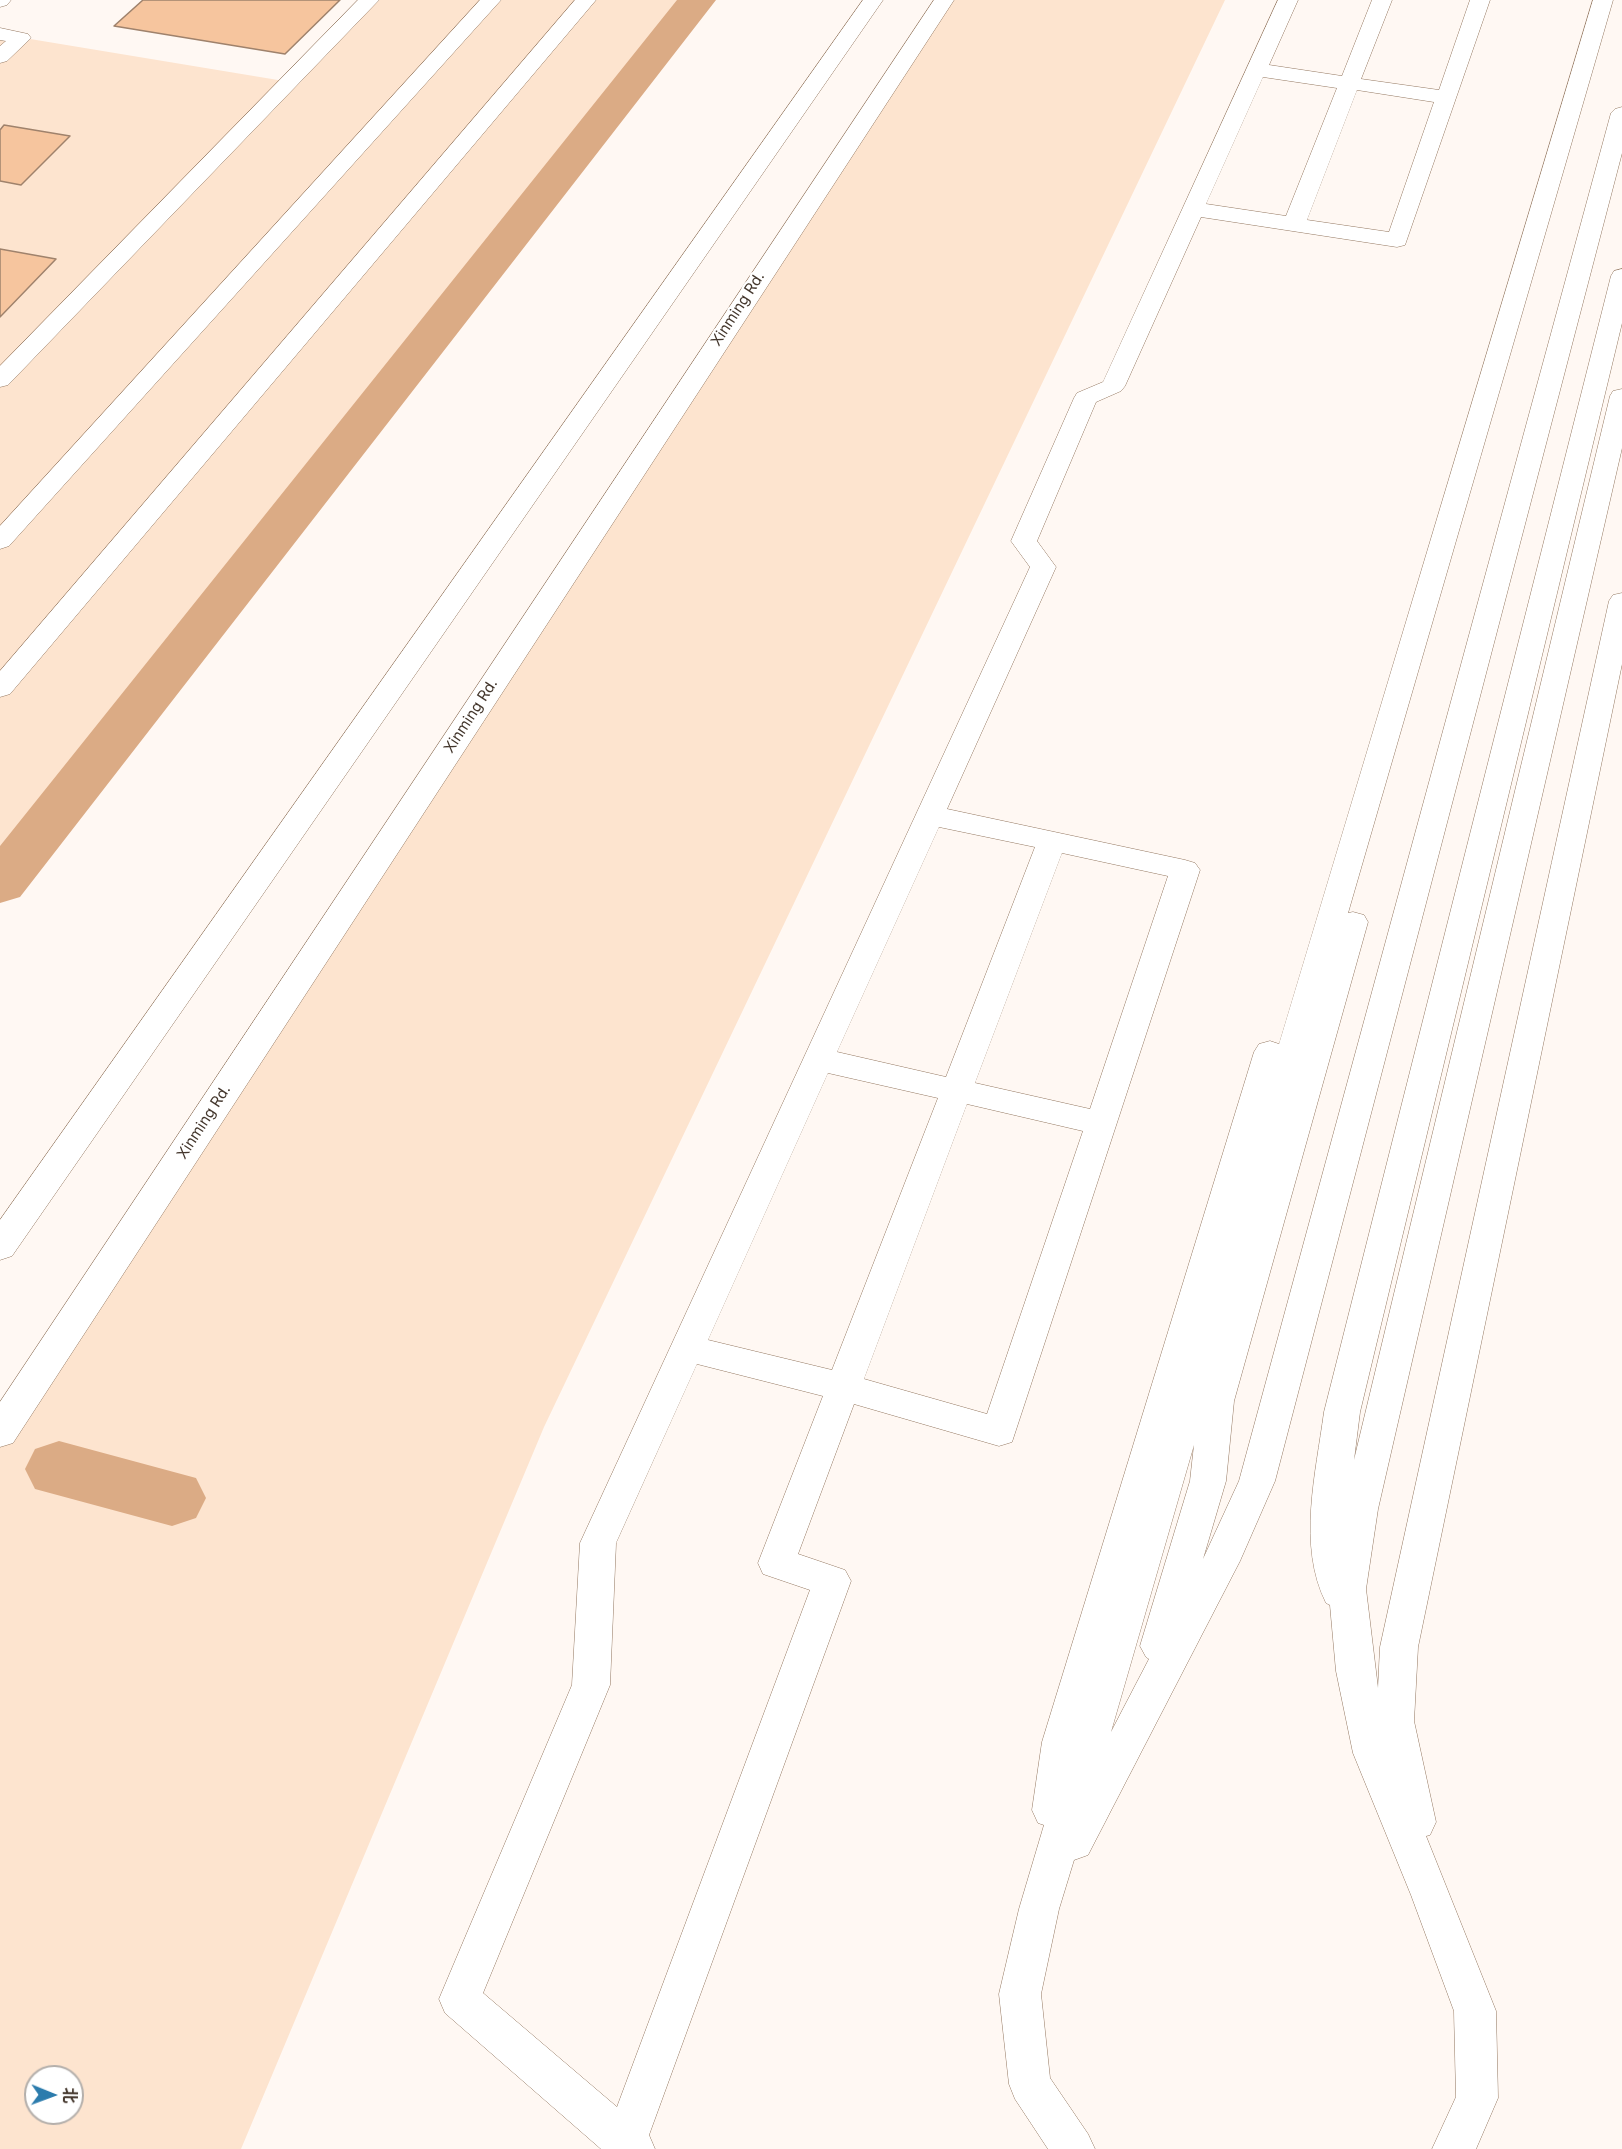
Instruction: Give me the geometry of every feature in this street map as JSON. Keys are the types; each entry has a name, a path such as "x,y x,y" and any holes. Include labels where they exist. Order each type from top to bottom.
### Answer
{"main road":[{"path":"0,1247 873,0"},
{"name":"Xinming Rd.","path":"0,1432 944,0"}],"lane":[{"path":"0,380 369,0"},
{"path":"0,541 491,0"},
{"path":"0,688 586,0"},
{"path":"1052,842 776,1563 832,1581 629,2145 460,1999 591,1685 598,1543 1042,567 1024,541 1086,398 1113,386 1288,0"},
{"path":"1294,224 1382,0"},
{"path":"1194,209 1397,240 1480,0"},
{"path":"1039,1909 1061,1742 1587,0"},
{"path":"1073,2149 1030,2084 1020,1994 1039,1909 1603,0"},
{"path":"1140,1713 1208,1481 1216,1401 1618,0"},
{"path":"0,34 21,38 0,57"},
{"path":"1257,70 1446,97"},
{"path":"1039,1909 1227,1550 1257,1480 1622,113"},
{"path":"1454,2149 1477,2098 1475,2011 1431,1895 1372,1753 1327,1529 1342,1412 1622,276"},
{"path":"1355,1671 1347,1589 1360,1509 1622,396"},
{"path":"1431,1895 1395,1721 1399,1647 1622,601"},
{"path":"687,1348 844,1387 999,1432 1185,870 929,815"},
{"path":"818,1059 1101,1123"}],"shaded area":[{"path":"369,0 697,0 0,884 0,34 290,82"},
{"path":"951,0 1225,0 544,1427 241,2149 0,2149 0,1436"}],"building":[{"path":"143,0 340,0 285,54 114,26"},
{"path":"4,125 70,136 21,185 0,181 0,130"},
{"path":"0,249 56,259 0,317"}],"waterway":[{"path":"0,884 697,0"},
{"path":"59,1469 172,1498"}]}
